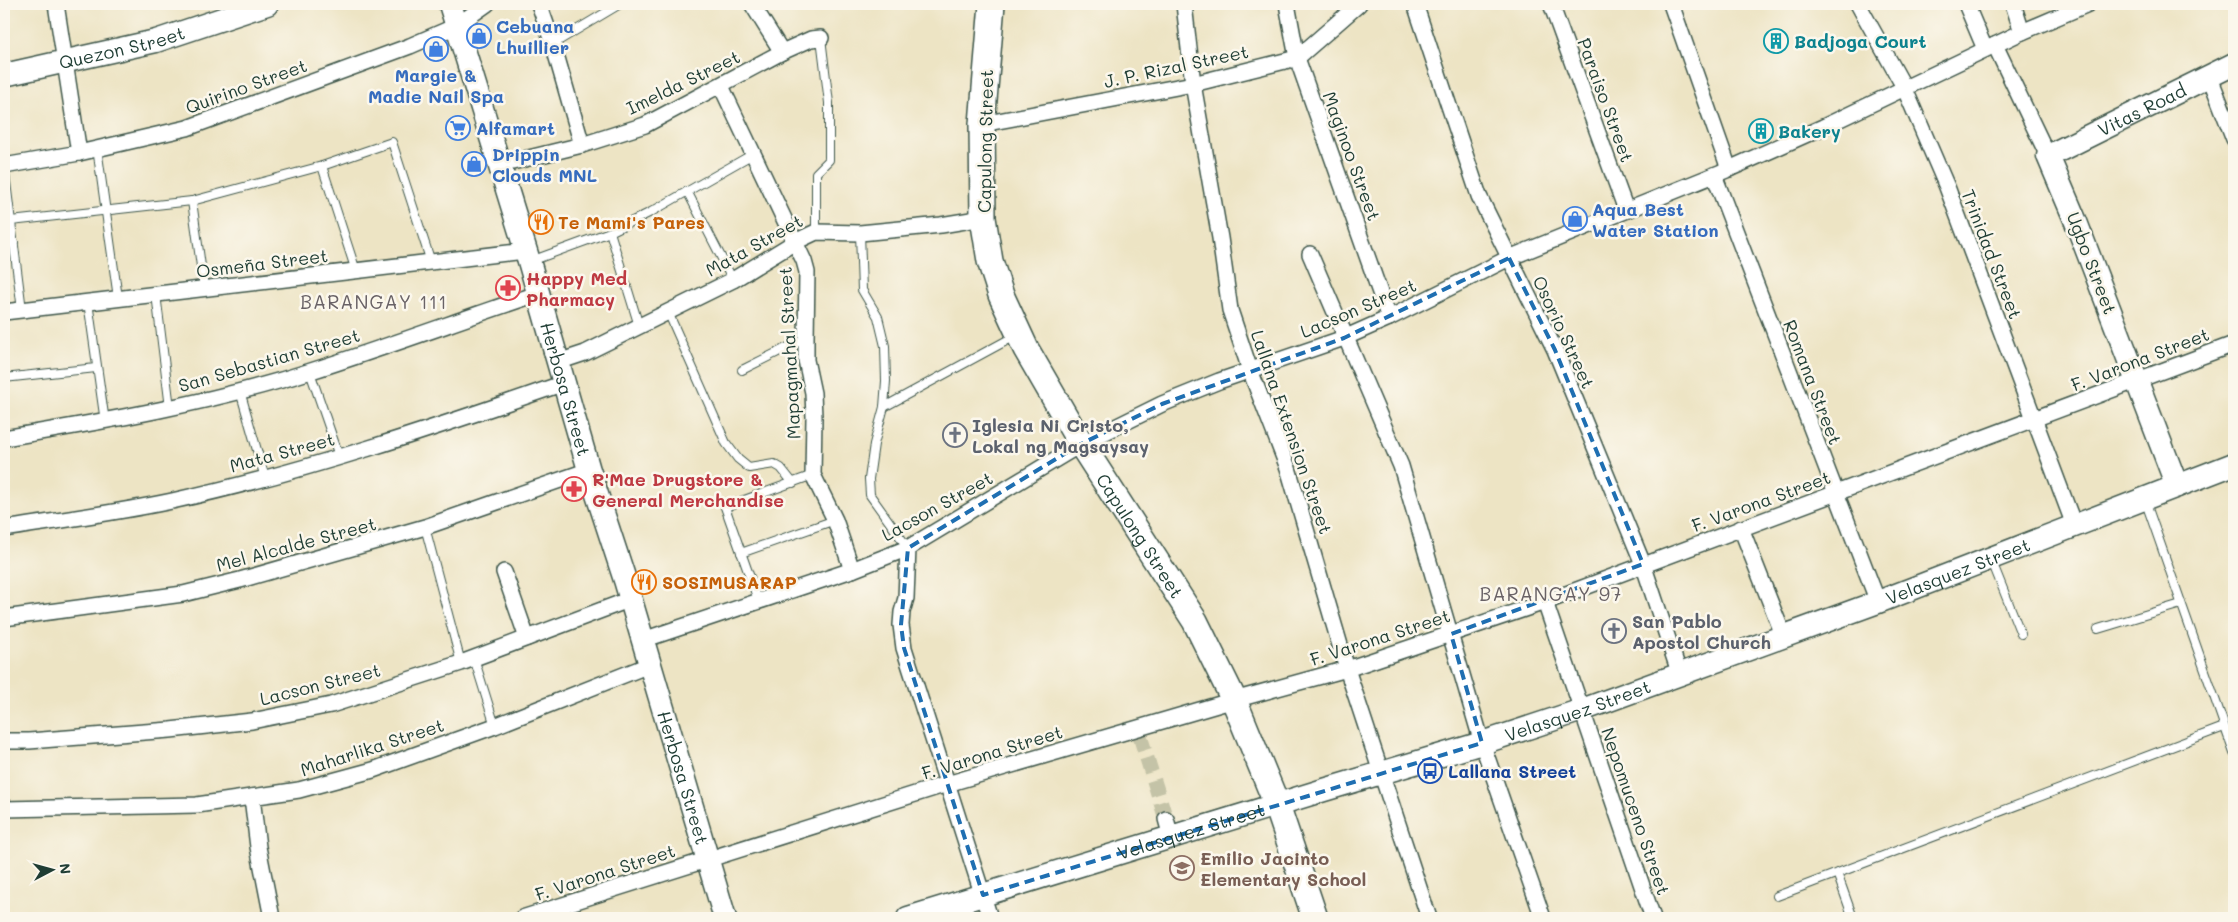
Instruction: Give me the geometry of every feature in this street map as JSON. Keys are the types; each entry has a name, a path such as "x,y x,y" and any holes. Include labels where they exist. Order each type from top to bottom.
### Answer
{"main road":[{"name":"Capulong Street","path":"992,4 982,124 983,218 990,260 1001,295 1019,334 1081,444 1195,621 1234,700 1277,805 1315,918"}],"street":[{"path":"56,4 79,153"},
{"name":"Quezon Street","path":"4,75 156,41 267,4"},
{"name":"Herbosa Street","path":"450,4 500,165 589,470 631,599 725,918"},
{"name":"Quirino Street","path":"4,166 79,153 187,128 410,46 456,26 487,4"},
{"path":"538,4 553,44 582,145"},
{"path":"752,4 782,52"},
{"name":"Lallana Extension Street","path":"1184,4 1193,84 1220,238 1230,310 1250,370 1288,468 1347,669 1430,918"},
{"name":"Maginoo Street","path":"1287,4 1297,58 1390,318"},
{"name":"J. P. Rizal Street","path":"982,124 1193,84 1297,58 1359,4"},
{"name":"Osorio Street","path":"1415,4 1479,196 1555,350 1643,564 1680,675"},
{"name":"Paraiso Street","path":"1551,4 1626,210"},
{"path":"1671,4 1729,169"},
{"name":"Trinidad Street","path":"1858,4 1904,87 1947,187 2074,525"},
{"name":"Ugbo Street","path":"1966,4 2048,156 2076,222 2176,486"},
{"path":"2013,4 2022,32"},
{"name":"Lacson Street","path":"643,640 852,570 908,548 1081,444 1162,404 1250,370 1344,338 1390,318 1509,258 1729,169 1823,127 2022,32 2088,4"},
{"name":"Imelda Street","path":"500,165 582,145 645,125 782,52 811,39 822,38"},
{"name":"Vitas Road","path":"2048,156 2234,64"},
{"path":"2209,75 2234,138"},
{"name":"Mapagmahal Street","path":"720,86 804,261 807,272 806,360 813,393 814,416 813,475 835,520 852,570"},
{"name":"Romana Street","path":"1714,175 1878,602"},
{"name":"Mata Street","path":"4,529 157,504 265,478 439,426 561,372 593,349 733,280 795,242 816,232 860,233 941,225 983,218"},
{"path":"1310,254 1344,338 1401,466 1482,743 1543,918"},
{"name":"Osmeña Street","path":"4,312 432,262 527,256"},
{"name":"San Sebastian Street","path":"4,438 105,422 240,391 310,372 537,294"},
{"name":"F. Varona Street","path":"522,918 947,784 1139,732 1234,700 1347,669 1545,602 2234,344"},
{"name":"Velasquez Street","path":"908,918 983,896 1168,828 1277,805 1383,774 1582,710 1878,602 2234,464"},
{"name":"Mel Alcalde Street","path":"4,618 183,594 425,528 589,470"},
{"path":"1741,528 1784,637"},
{"path":"908,548 906,598 901,625 904,648 990,918"},
{"path":"504,572 527,638"},
{"name":"Lacson Street","path":"4,741 170,730 252,721 331,705 468,661 631,599"},
{"name":"Nepomuceno Street","path":"1545,602 1653,918"},
{"name":"Maharlika Street","path":"4,809 197,805 299,790 373,770 496,726 649,665"},
{"path":"252,797 258,848 272,918"}],"lane":[{"path":"553,44 620,4"},
{"path":"816,232 816,173 830,160 829,103 822,38"},
{"path":"11,221 106,212 192,200 322,166 392,142 432,262"},
{"path":"97,148 118,298"},
{"path":"527,256 610,232 651,212 753,154"},
{"path":"4,166 22,310"},
{"path":"322,166 356,271"},
{"path":"687,191 733,280"},
{"path":"192,200 204,288"},
{"path":"610,232 640,326"},
{"path":"860,233 862,290 878,317 885,346 886,381 884,407 874,444 869,479 870,495 908,548"},
{"path":"4,243 14,242"},
{"path":"156,294 170,408"},
{"path":"88,302 105,422"},
{"path":"668,312 726,443 738,459 749,468 774,464 781,468 793,483"},
{"path":"884,407 976,359 1019,334"},
{"path":"742,370 806,338"},
{"path":"4,378 96,368"},
{"path":"310,372 339,456"},
{"path":"240,391 265,478"},
{"path":"758,600 725,506 813,475"},
{"path":"2144,499 2234,753"},
{"path":"741,553 835,520"},
{"path":"425,528 468,661 496,726"},
{"path":"1990,558 2020,634"},
{"path":"2098,630 2181,604"},
{"path":"1777,896 2224,727"},
{"path":"1837,873 1853,918"}],"highlighted area":[{"path":"1509,258 1555,350 1643,564 1451,634 1482,743 983,895 904,648 901,625 908,548 1081,444 1162,404 1344,338"}],"tunnel":[{"path":"1140,736 1166,819"}],"place":[{"name":"Cebuana Lhuillier","path":"479,36"},
{"name":"Badjoga Court","path":"1776,41"},
{"name":"Margie & Madie Nail Spa","path":"436,49"},
{"name":"Alfamart","path":"458,128"},
{"name":"Bakery","path":"1761,131"},
{"name":"Drippin Clouds MNL","path":"474,164"},
{"name":"Aqua Best Water Station","path":"1575,219"},
{"name":"Te Mami's Pares","path":"541,222"},
{"name":"Happy Med Pharmacy","path":"508,288"},
{"name":"Iglesia Ni Cristo, Lokal ng Magsaysay","path":"955,435"},
{"name":"R'Mae Drugstore & General Merchandise","path":"574,489"},
{"name":"SOSIMUSARAP","path":"644,582"},
{"name":"San Pablo Apostol Church","path":"1614,631"},
{"name":"Lallana Street","path":"1430,771"},
{"name":"Emilio Jacinto Elementary School","path":"1182,868"}],"district":[{"name":"BARANGAY 111","path":"374,301"},
{"name":"BARANGAY 97","path":"1551,593"}]}
